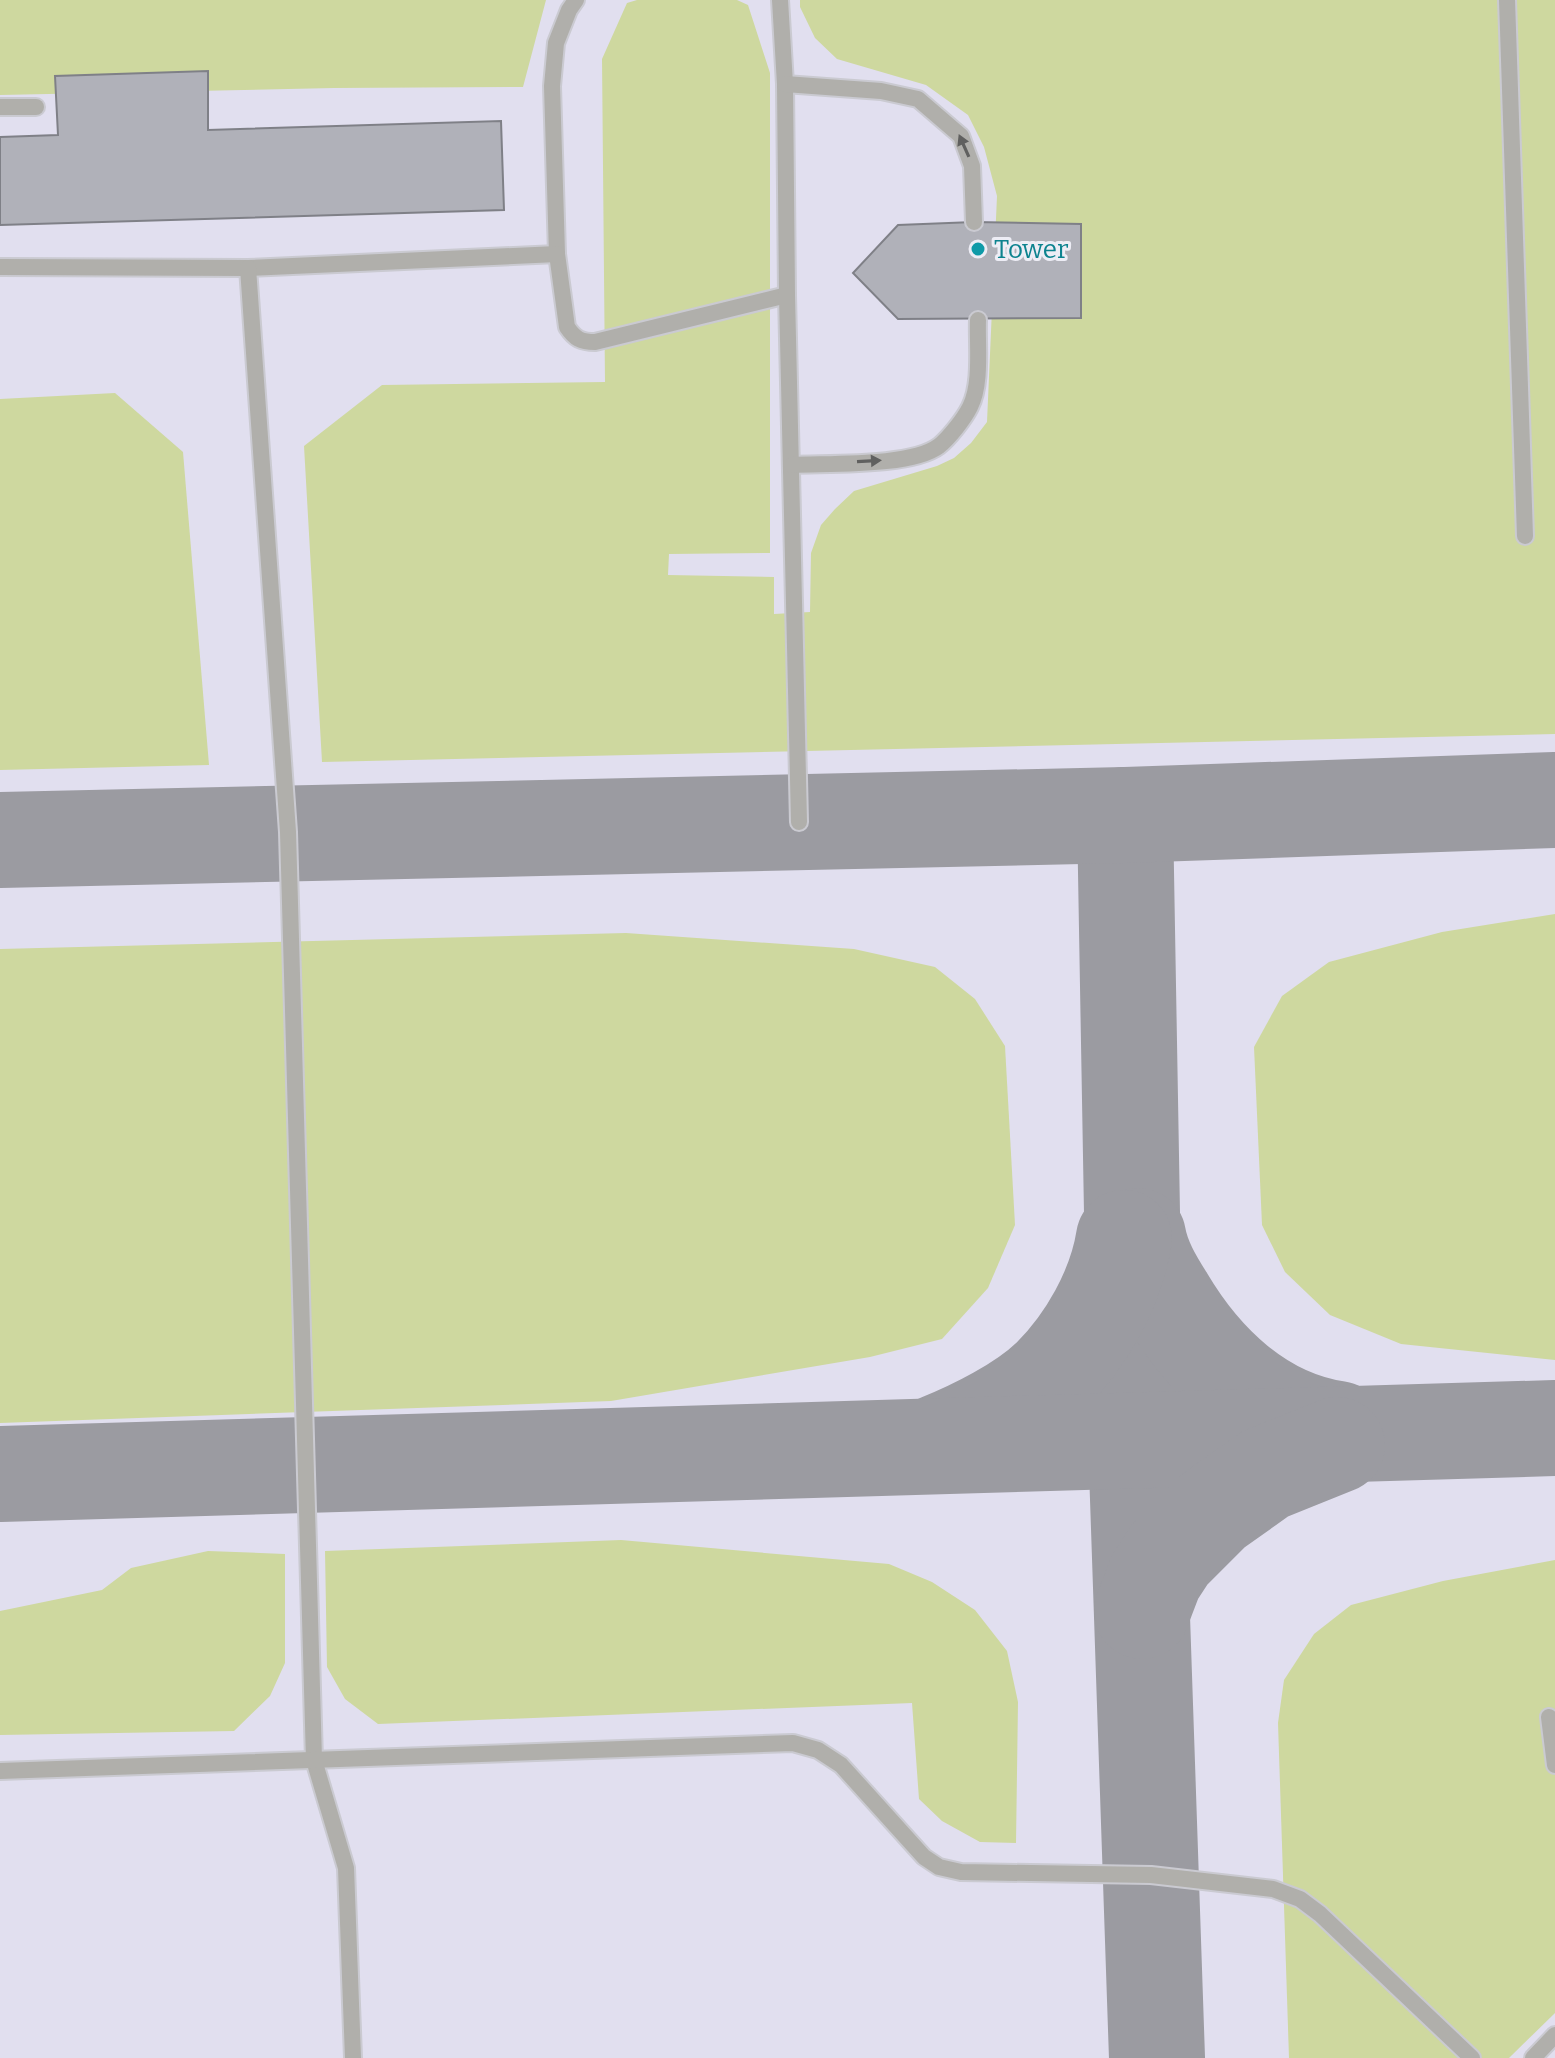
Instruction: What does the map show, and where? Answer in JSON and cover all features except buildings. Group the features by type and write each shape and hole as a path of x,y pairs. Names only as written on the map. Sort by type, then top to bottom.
{"lane":[{"path":"576,0 556,43 552,86 557,254 567,327 573,336 582,342 595,342 787,295"},
{"path":"780,0 785,84 799,822"},
{"path":"1507,0 1525,536"},
{"path":"785,84 881,91 918,99 961,136 972,166 974,222"},
{"path":"0,107 36,107"},
{"path":"0,267 248,268 557,254"},
{"path":"248,268 288,832 314,1760 346,1868 353,2058"},
{"path":"792,465 895,460 938,446 970,407 975,388 978,320"},
{"path":"1549,1717 1555,1765"},
{"path":"0,1771 793,1743 818,1750 841,1765 924,1857 939,1867 961,1872 1151,1875 1273,1889 1300,1899 1320,1914 1472,2058"},
{"path":"1533,2058 1555,2035"}],"shaded area":[{"path":"0,0 1555,0 1555,2058 0,2058"}],"green space":[{"path":"0,0 546,0 523,87 0,95"},
{"path":"637,0 737,0 748,5 770,73 770,553 669,554 668,575 774,577 774,614 810,612 811,553 821,525 854,491 954,458 987,422 997,196 984,147 968,115 926,85 837,59 815,38 800,7 800,0 1555,0 1555,734 322,762 304,446 382,385 605,382 602,59 627,3"},
{"path":"115,393 183,452 209,765 0,770 0,399"},
{"path":"1555,914 1555,1360 1401,1344 1330,1315 1285,1272 1262,1225 1254,1047 1282,996 1329,962 1442,932"},
{"path":"626,933 854,949 935,967 975,999 1005,1046 1015,1225 988,1288 942,1339 870,1357 611,1401 0,1423 0,949"},
{"path":"621,1540 889,1564 932,1582 975,1610 1007,1651 1018,1702 1016,1843 980,1842 942,1821 919,1799 912,1703 378,1724 345,1699 327,1667 325,1551"},
{"path":"208,1551 285,1554 285,1663 270,1696 234,1731 0,1735 0,1611 102,1590 131,1568"},
{"path":"1555,1560 1555,2013 1509,2058 1289,2058 1278,1723 1284,1680 1314,1634 1351,1605 1443,1581"}],"taxiway":[{"path":"0,840 1125,815 1555,800"},
{"path":"1125,815 1136,1440 1157,2058"},
{"path":"1138,1236 1145,1261 1162,1291 1181,1322 1217,1365 1260,1400 1284,1413 1338,1429"},
{"path":"939,1442 1012,1406 1039,1387 1063,1363 1087,1331 1107,1295 1124,1238"},
{"path":"0,1474 1555,1428"},
{"path":"1142,1611 1155,1577 1170,1554 1213,1511 1265,1474 1337,1445"}],"place":[{"name":"Tower","path":"978,249"}]}
